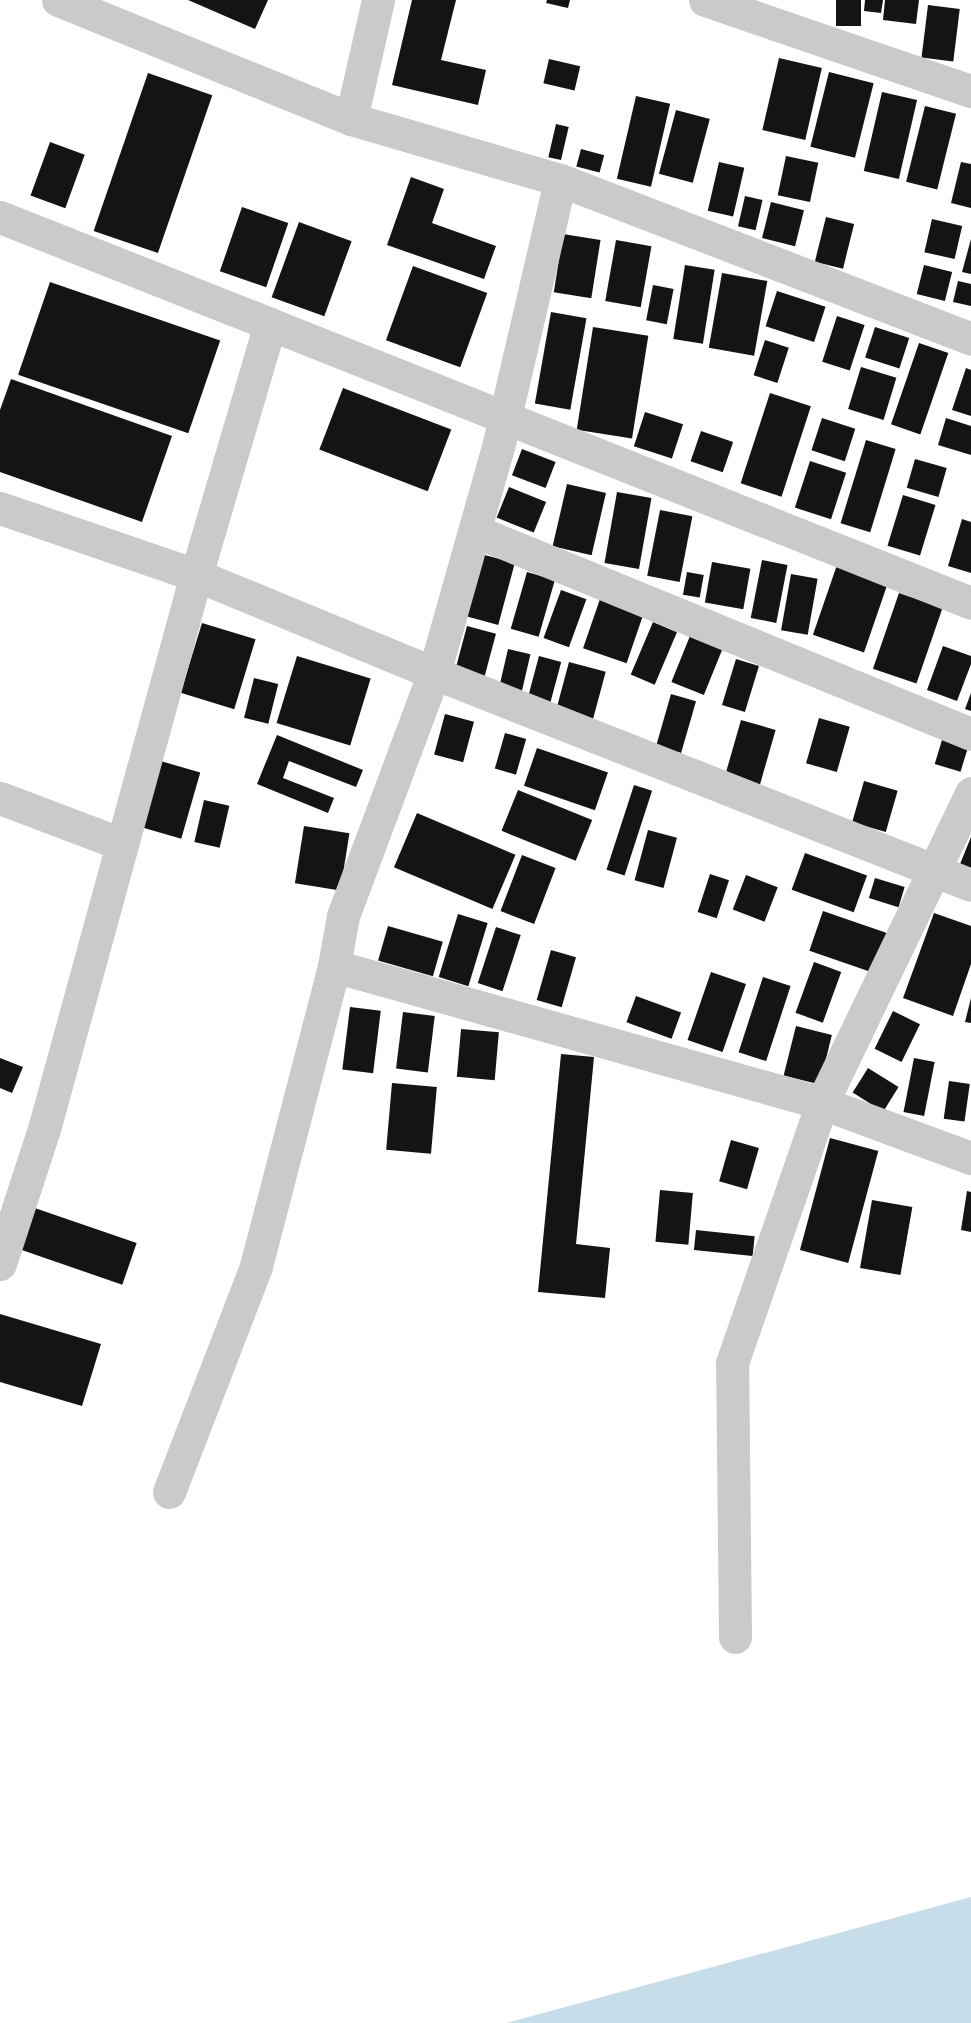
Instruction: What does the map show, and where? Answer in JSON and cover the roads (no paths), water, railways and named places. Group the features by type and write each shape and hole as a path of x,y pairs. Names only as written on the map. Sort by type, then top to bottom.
{"street":[{"path":"58,0 131,14 351,118 560,180 971,339"},
{"path":"351,118 378,0"},
{"path":"705,0 971,91"},
{"path":"169,1492 256,1266 334,966 344,916 434,673 505,417 560,180"},
{"path":"0,217 971,603"},
{"path":"0,1264 44,1129 196,575 270,324"},
{"path":"0,508 196,575 434,673 971,885"},
{"path":"475,531 971,734"},
{"path":"735,1637 732,1363 822,1103 971,793"},
{"path":"0,798 122,844"},
{"path":"334,966 822,1103 971,1158"}],"water":[{"path":"971,1897 971,2023 506,2023"}]}
